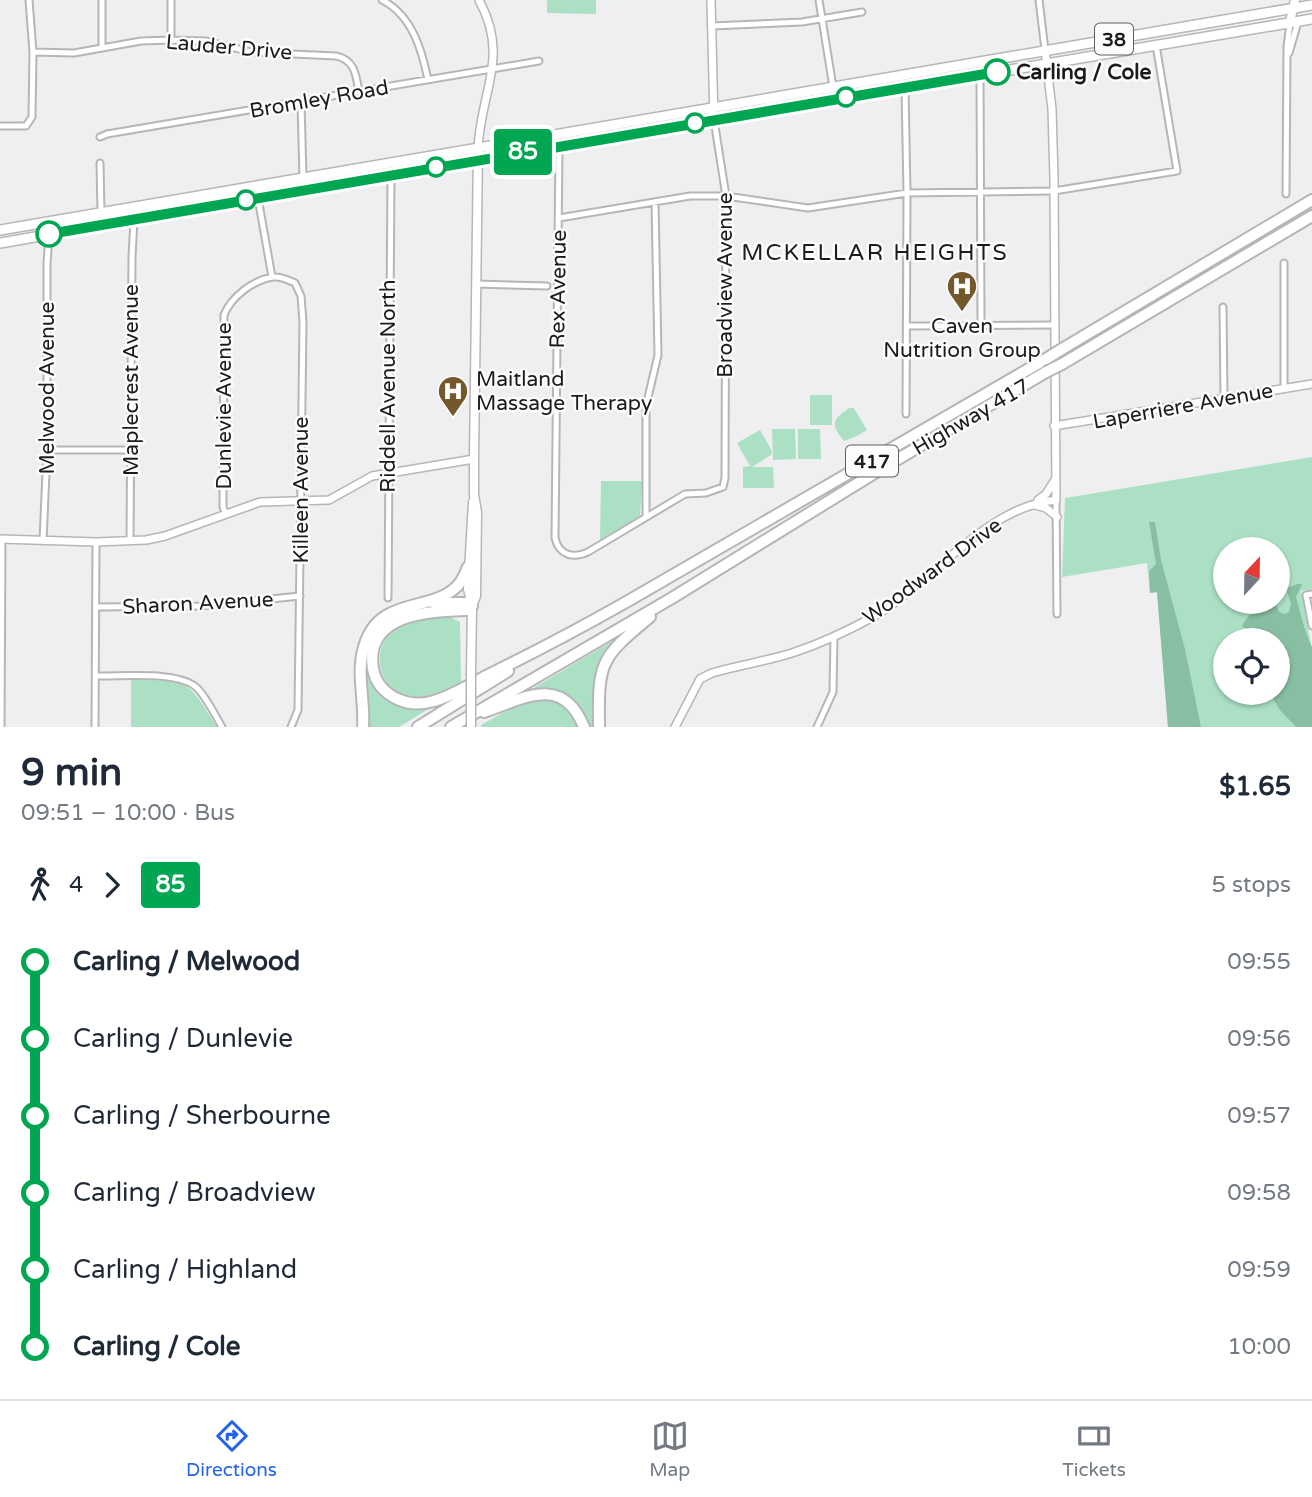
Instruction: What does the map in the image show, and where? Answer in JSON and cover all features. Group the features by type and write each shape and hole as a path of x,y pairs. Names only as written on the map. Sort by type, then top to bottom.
{"highway":[{"name":"417","path":"418,727 552,644 799,504 1312,200"},
{"name":"Highway 417","path":"451,727 466,723 881,469 1312,216"},
{"path":"363,727 360,673 367,638 383,618 409,605 453,591 468,566"},
{"path":"599,727 598,688 604,663 625,637 672,598"},
{"path":"409,605 439,602 466,603 472,606 466,610 416,613 384,630 375,648 373,666 383,689 401,701 431,702 552,644"},
{"path":"466,723 526,695 543,693 559,697 570,704 578,713 584,727"}],"main road":[{"name":"38","path":"0,230 1298,4 1312,5"},
{"path":"1294,22 1298,4"},
{"name":"38","path":"0,243 1312,19"},
{"path":"472,606 468,596 468,566 474,495 478,148"},
{"path":"466,723 471,673 472,606 476,596 477,512 474,495"}],"street":[{"path":"0,126 26,126 32,117 33,52 29,0"},
{"path":"102,0 102,47"},
{"path":"171,0 171,40"},
{"path":"382,0 399,12 414,34 428,80"},
{"path":"478,148 482,105 493,70 494,47 492,31 479,0"},
{"name":"Broadview Avenue","path":"646,516 685,494 706,493 723,487 725,478 726,196 712,107 711,0"},
{"path":"819,0 833,87"},
{"path":"1039,0 1052,109 1057,614"},
{"path":"711,26 802,22 862,12"},
{"path":"1286,194 1288,60 1294,22"},
{"name":"Lauder Drive","path":"33,52 74,52 141,41 171,40 206,41 251,52 345,58 354,68 359,92"},
{"path":"559,218 690,196 726,196 808,208 907,193 1054,191 1177,172 1156,45"},
{"name":"Bromley Road","path":"100,137 539,61"},
{"path":"980,75 981,325"},
{"path":"905,87 906,414"},
{"path":"301,102 303,178"},
{"name":"Rex Avenue","path":"559,146 557,547 565,554 576,556 588,552 646,516"},
{"path":"100,163 101,212"},
{"name":"Riddell Avenue North","path":"388,597 391,175"},
{"path":"258,198 272,277"},
{"path":"646,516 646,406 658,355 655,202"},
{"name":"Maplecrest Avenue","path":"131,541 134,220"},
{"name":"Melwood Avenue","path":"43,541 47,450 49,234"},
{"path":"1284,263 1284,389"},
{"name":"Killeen Avenue","path":"272,277 282,277 295,283 301,296 302,500 298,710 293,724"},
{"name":"Dunlevie Avenue","path":"226,514 223,507 224,315 229,303 237,295 272,277"},
{"path":"476,284 547,286"},
{"path":"1223,307 1224,399"},
{"path":"906,326 1054,325"},
{"name":"Laperriere Avenue","path":"1054,426 1312,384"},
{"path":"47,450 130,450"},
{"path":"1,727 1,539 96,542 165,536 260,502 330,499 372,476 474,459"},
{"path":"1031,504 1046,494 1056,478"},
{"name":"Woodward Drive","path":"675,727 700,679 730,667 796,652 877,615 994,523 1031,504 1056,500"},
{"path":"1031,504 1046,508 1057,517"},
{"path":"95,727 96,542"},
{"path":"1309,594 1312,626"},
{"name":"Sharon Avenue","path":"96,607 201,606 300,596"},
{"path":"817,727 832,697 835,683 834,635"},
{"path":"96,677 175,678 188,682 198,690 222,727"}],"green space":[{"path":"547,0 596,0 596,14 547,13"},
{"path":"810,395 832,395 832,425 810,425"},
{"path":"849,408 854,408 867,430 844,441 836,430 835,423"},
{"path":"772,429 795,429 796,459 773,460"},
{"path":"798,429 820,429 821,459 798,459"},
{"path":"760,430 772,451 771,455 752,467 773,467 774,488 743,488 743,467 750,466 737,443"},
{"path":"1312,457 1312,589 1301,591 1312,650 1312,727 1168,727 1157,592 1150,593 1147,563 1062,577 1065,498"},
{"path":"601,481 642,481 640,516 600,540"},
{"path":"1149,522 1155,522 1161,560 1185,649 1201,727 1168,727 1157,592 1150,593 1149,571 1156,564"},
{"path":"1302,584 1296,597 1312,647 1312,727 1296,727 1277,705 1290,705 1290,628 1242,626 1251,614 1290,614 1290,587"},
{"path":"418,605 453,607 419,610 376,635 378,689 430,708 399,727 366,727 363,665 380,624"},
{"path":"450,617 460,622 461,682 423,697 410,697 391,687 384,678 380,658 381,648 393,629 413,620"},
{"path":"616,639 602,658 599,667 596,727 587,727 584,718 541,689 530,690"},
{"path":"131,680 176,682 184,685 199,699 217,727 131,727"},
{"path":"537,700 562,706 577,727 481,727 504,712"}],"bus line":[{"name":"85","path":"49,234 997,72"}],"place":[{"name":"Carling / Cole","path":"997,72"},
{"name":"Caven Nutrition Group","path":"962,313"},
{"name":"Maitland Massage Therapy","path":"453,418"}],"district":[{"name":"MCKELLAR HEIGHTS","path":"875,252"}]}
